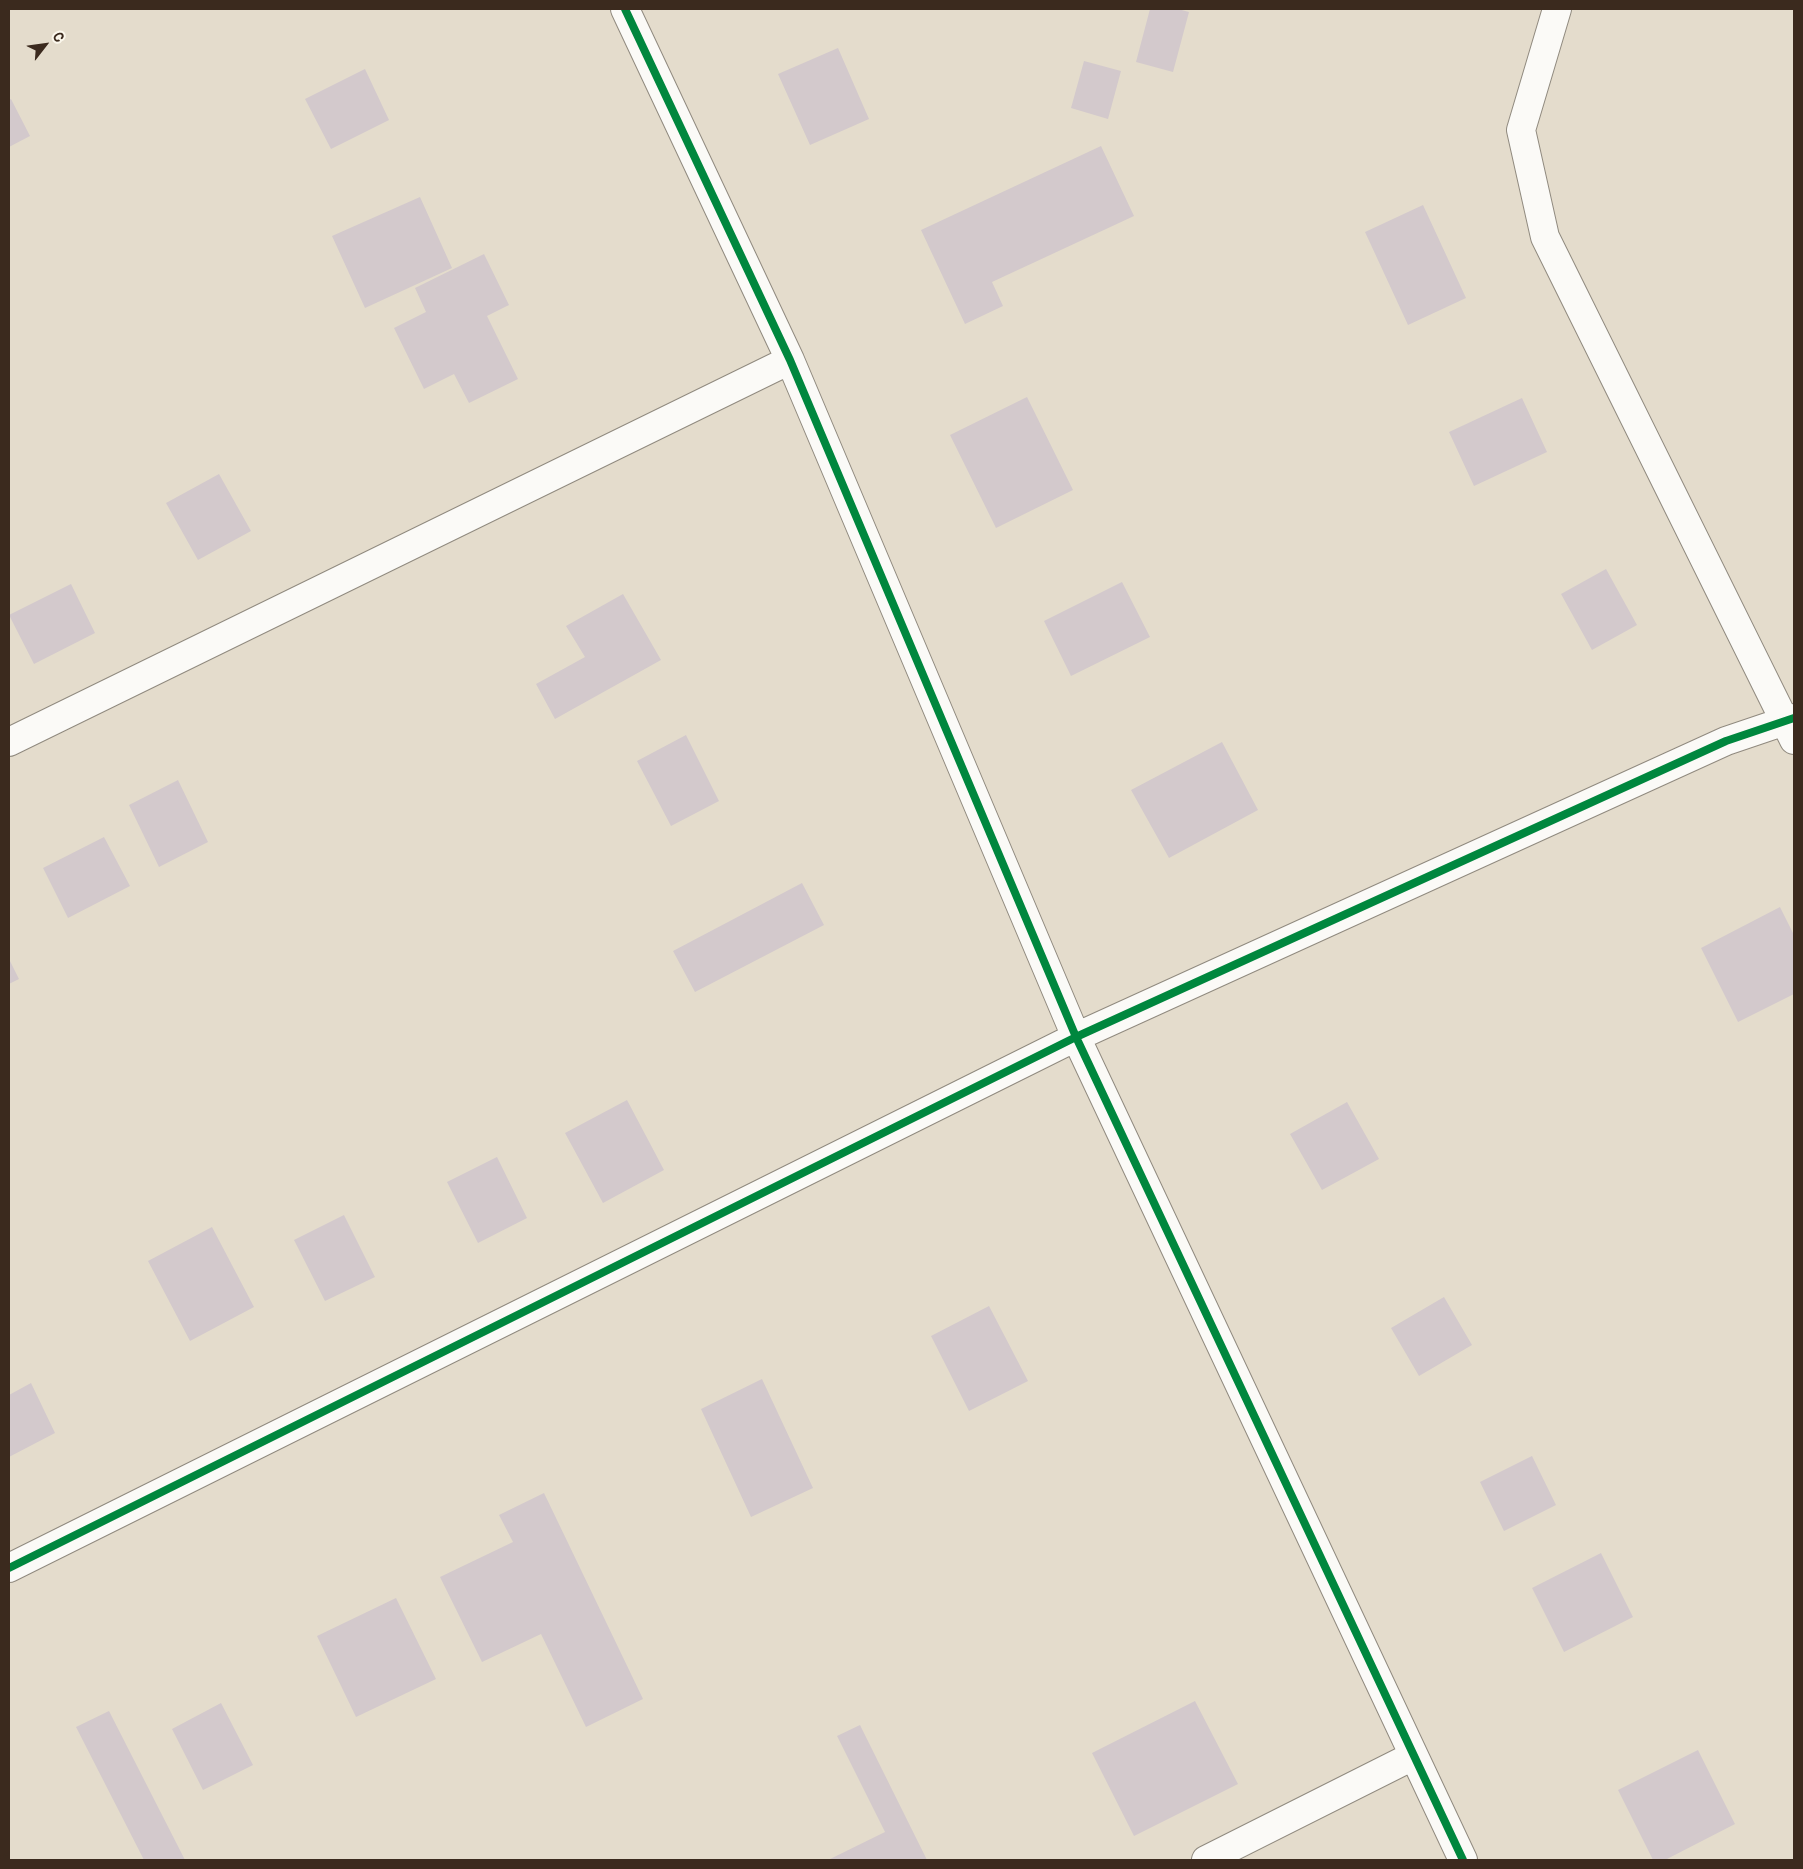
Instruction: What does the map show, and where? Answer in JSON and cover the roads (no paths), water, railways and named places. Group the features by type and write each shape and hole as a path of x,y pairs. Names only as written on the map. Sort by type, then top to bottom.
{"street":[{"path":"625,9 790,360 1076,1037 1463,1860"},
{"path":"9,1568 1076,1037 1726,741 1791,727 1545,237 1521,130 1557,9"},
{"path":"9,742 790,360"},
{"path":"1206,1860 1413,1756"}]}
